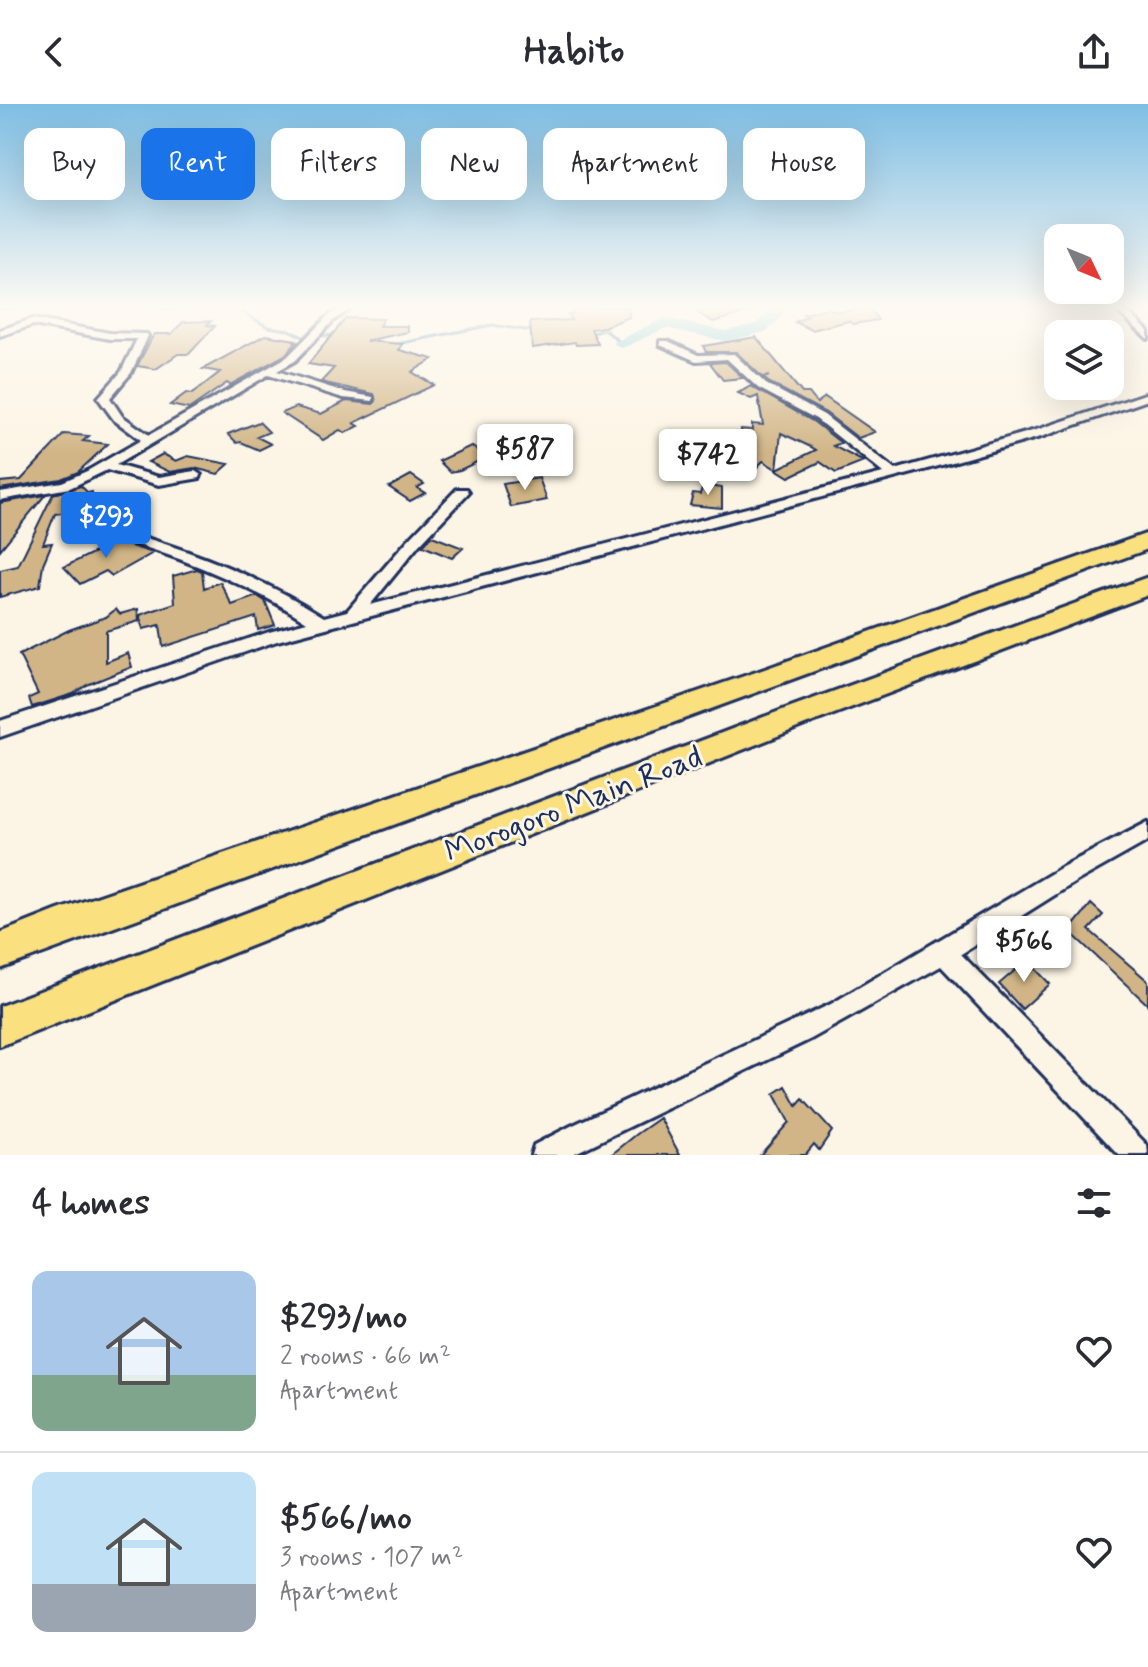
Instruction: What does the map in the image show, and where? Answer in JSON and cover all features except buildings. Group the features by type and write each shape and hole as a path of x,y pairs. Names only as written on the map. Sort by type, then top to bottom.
{"highway":[{"name":"Morogoro Main Road","path":"0,951 73,922 766,680 1148,541"},
{"name":"Morogoro Main Road","path":"0,1026 783,722 1148,586"}],"street":[{"path":"134,356 126,373 104,398 118,418 149,440"},
{"path":"0,496 65,485 106,466 294,356"},
{"path":"692,356 729,356"},
{"path":"730,356 762,386 820,417 893,474"},
{"path":"265,372 313,382 348,398 369,399"},
{"path":"0,729 321,623 509,577 660,534 893,474 1040,433 1148,396"},
{"path":"106,466 159,481 195,475"},
{"path":"353,615 413,543 462,492"},
{"path":"100,529 141,540 278,595 321,623"},
{"path":"544,1155 614,1116 732,1066 827,1018 943,952 1079,865 1148,831"},
{"path":"943,952 1137,1155"}]}
